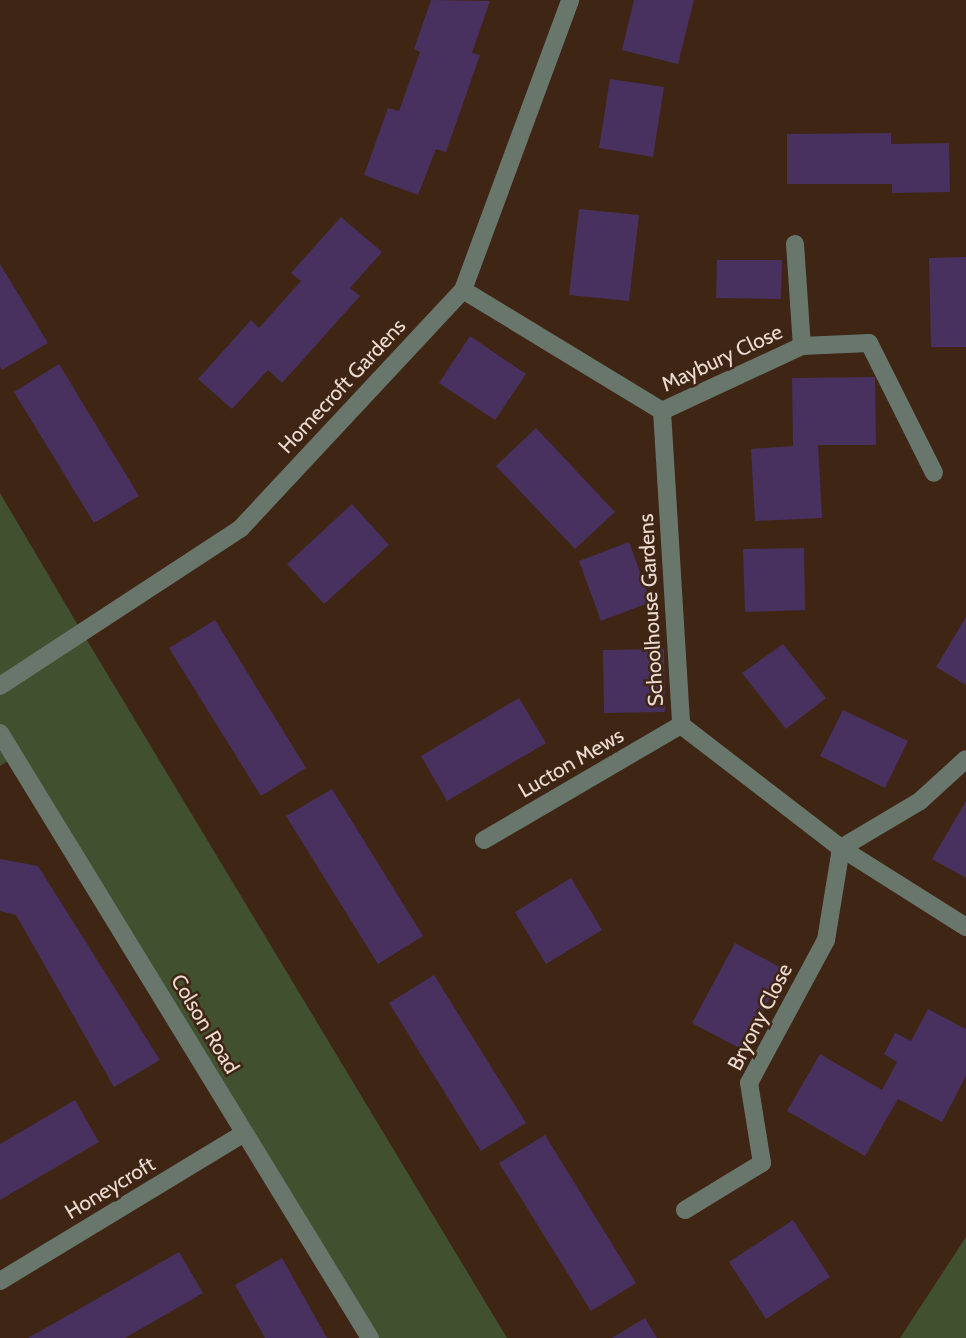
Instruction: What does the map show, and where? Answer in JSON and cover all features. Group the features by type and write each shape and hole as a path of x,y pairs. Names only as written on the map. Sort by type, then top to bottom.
{"street":[{"name":"Homecroft Gardens","path":"0,686 241,528 463,290 570,0"},
{"name":"Maybury Close","path":"795,244 802,346"},
{"path":"463,290 662,411"},
{"name":"Maybury Close","path":"662,411 802,346 869,343 934,473"},
{"name":"Schoolhouse Gardens","path":"662,411 681,725 841,848 966,928"},
{"name":"Lucton Mews","path":"484,840 681,725"},
{"name":"Colson Road","path":"0,733 8,762 244,1133 370,1338"},
{"path":"841,848 920,801 966,759"},
{"name":"Bryony Close","path":"685,1210 762,1163 749,1083 826,940 841,848"},
{"name":"Honeycroft","path":"0,1281 244,1133"}],"green space":[{"path":"0,493 507,1338 370,1338 15,757 0,766"},
{"path":"966,1237 966,1338 900,1338"}],"building":[{"path":"431,0 490,1 472,53 480,55 446,152 436,149 418,195 364,175 388,108 399,111 420,52 414,49"},
{"path":"634,0 694,0 678,64 622,50"},
{"path":"610,79 664,87 653,157 599,148"},
{"path":"891,133 891,144 949,143 950,192 892,193 892,184 787,184 787,134"},
{"path":"579,209 639,215 629,301 569,295"},
{"path":"341,217 382,252 350,288 360,296 282,383 268,370 232,409 198,379 251,320 259,328 301,281 291,273"},
{"path":"966,257 966,347 931,347 929,258"},
{"path":"717,260 782,260 781,299 716,298"},
{"path":"0,264 48,343 2,370 0,366"},
{"path":"470,336 526,374 495,420 439,383"},
{"path":"59,364 139,496 94,523 14,392"},
{"path":"875,377 876,445 818,445 822,518 755,521 751,449 793,446 792,378"},
{"path":"536,428 615,512 575,549 496,466"},
{"path":"352,504 389,545 324,604 287,564"},
{"path":"629,542 651,602 601,621 579,561"},
{"path":"804,548 805,610 745,612 743,549"},
{"path":"966,617 966,685 936,667"},
{"path":"215,620 306,768 261,796 169,648"},
{"path":"783,644 826,698 786,729 742,673"},
{"path":"664,649 665,712 604,713 603,650"},
{"path":"519,698 546,743 447,801 421,756"},
{"path":"843,710 908,741 885,788 820,756"},
{"path":"332,789 423,936 378,964 286,816"},
{"path":"966,801 966,878 932,859"},
{"path":"0,859 38,866 160,1060 114,1087 16,915 0,911"},
{"path":"571,878 602,930 546,964 515,912"},
{"path":"735,943 785,970 743,1050 692,1023"},
{"path":"434,975 526,1123 481,1151 389,1003"},
{"path":"928,1009 966,1029 966,1076 942,1122 898,1099 865,1156 787,1111 820,1054 882,1090 897,1062 884,1054 895,1033 911,1041"},
{"path":"75,1100 99,1142 0,1200 0,1144"},
{"path":"545,1135 636,1283 591,1311 499,1163"},
{"path":"793,1220 830,1277 766,1319 729,1262"},
{"path":"179,1252 203,1293 125,1338 28,1338"},
{"path":"282,1258 327,1338 265,1338 235,1285"},
{"path":"645,1318 657,1338 612,1338"}]}
